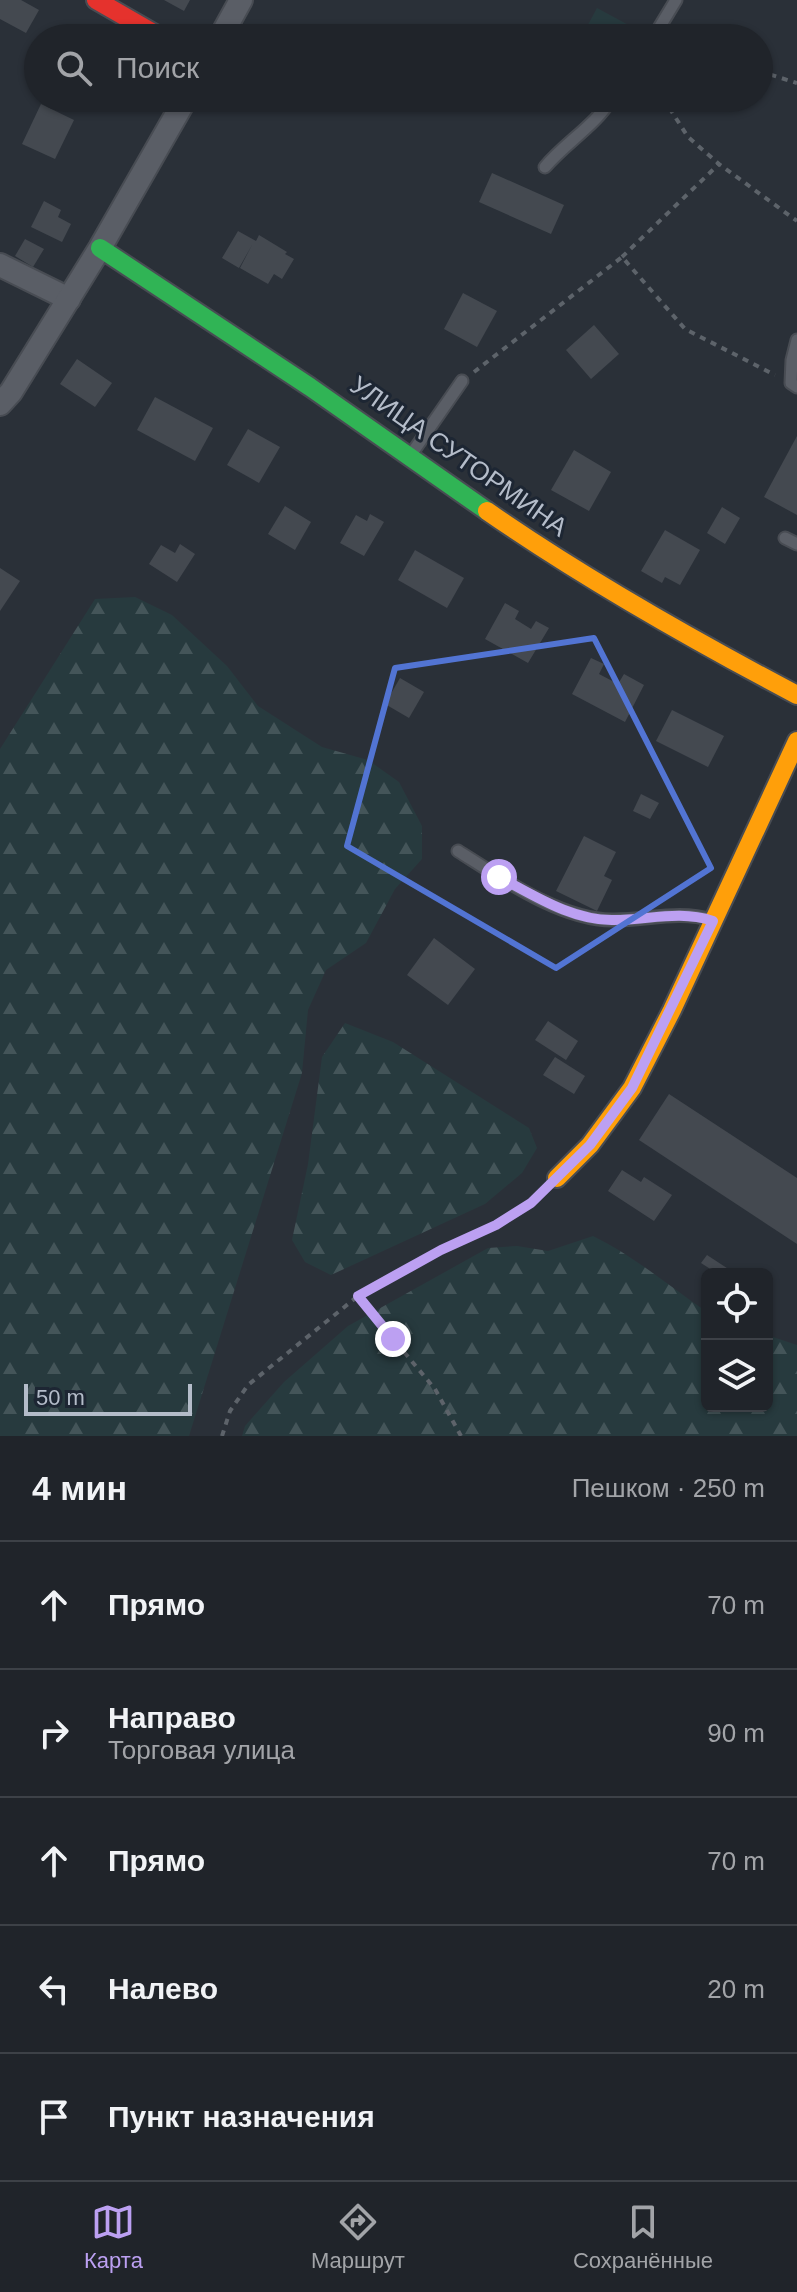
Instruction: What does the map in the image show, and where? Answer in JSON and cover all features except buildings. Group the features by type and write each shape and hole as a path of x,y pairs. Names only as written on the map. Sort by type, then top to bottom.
{"street":[{"path":"96,0 138,24"},
{"path":"228,24 241,0"},
{"path":"0,404 11,392 69,299 178,112"},
{"name":"УЛИЦА СУТОРМИНА","path":"100,248 539,547 729,659 797,695"},
{"path":"0,265 69,299"},
{"path":"557,1178 590,1145 632,1088 797,741"}],"lane":[{"path":"661,24 676,0"},
{"path":"545,167 560,149 604,112"},
{"path":"794,385 792,360 797,340"},
{"path":"409,456 462,381"},
{"path":"785,538 797,544"},
{"path":"458,851 558,908 594,919 682,914 713,921"}],"path":[{"path":"773,75 797,83"},
{"path":"672,112 688,137 719,164 797,221"},
{"path":"462,381 622,257 719,164"},
{"path":"622,257 685,329 794,385"},
{"path":"222,1436 230,1411 248,1385 358,1296 441,1250 496,1225 531,1203 557,1178"},
{"path":"358,1296 435,1389 461,1436"}],"highlighted area":[{"path":"594,638 711,868 556,968 347,846 395,668"}],"green space":[{"path":"597,8 627,24 588,24"},
{"path":"135,597 172,615 227,666 258,706 322,747 368,760 399,782 422,826 422,859 395,889 366,943 326,970 308,1010 302,1073 189,1436 0,1436 0,749 95,599"},
{"path":"345,1023 393,1042 529,1128 537,1148 522,1173 485,1204 331,1275 305,1262 292,1240 308,1164 322,1057"},
{"path":"593,1236 637,1262 701,1308 701,1412 773,1412 773,1337 797,1345 797,1436 242,1436 245,1426 284,1382 348,1326 488,1248 517,1246 548,1251"}],"traffic: fast":[{"path":"100,248 310,387 487,511"}],"traffic: slow":[{"path":"487,511 639,608 797,695"},
{"path":"557,1178 590,1145 632,1088 672,1010 797,741"}],"traffic: jam":[{"path":"96,0 138,24"}],"route":[{"path":"393,1339 358,1296 441,1250 496,1225 531,1203 590,1145 632,1088 713,921 682,914 594,919 558,908 499,877"}]}
